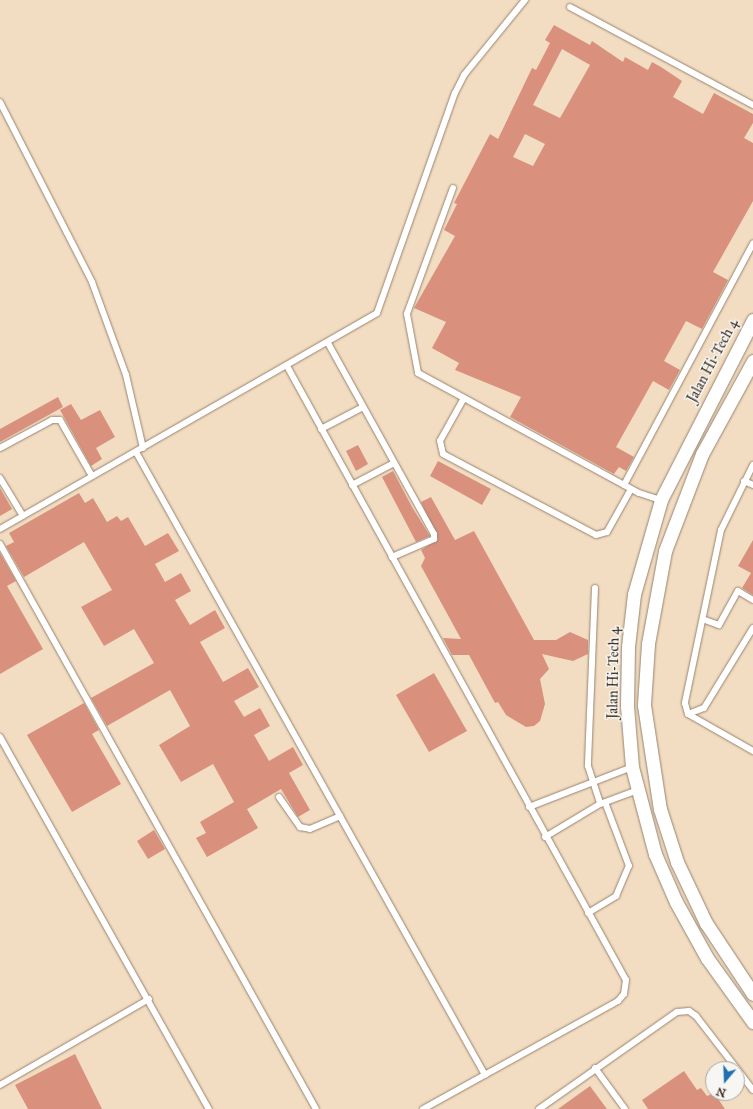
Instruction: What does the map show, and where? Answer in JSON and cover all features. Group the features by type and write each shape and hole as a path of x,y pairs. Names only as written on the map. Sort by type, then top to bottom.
{"street":[{"name":"Jalan Hi-Tech 4","path":"753,320 661,500 634,594 628,647 632,767 655,854 676,902 707,958 753,1022"},
{"path":"753,362 702,454 665,551 648,644 644,706 660,809 677,862 706,923 753,994"}],"lane":[{"path":"0,529 328,343 377,313 455,93 464,75 525,0"},
{"path":"570,7 753,105"},
{"path":"0,102 92,282 126,375 143,448"},
{"path":"453,188 407,314 418,373 631,489 661,500"},
{"path":"624,485 753,243"},
{"path":"328,343 434,537 392,557"},
{"path":"287,366 545,837 626,980 624,994 485,1075 423,1109"},
{"path":"464,398 440,441 443,454 596,535 607,532 631,489"},
{"path":"322,429 363,407"},
{"path":"0,448 52,420 60,420 92,476"},
{"path":"136,452 485,1075"},
{"path":"352,485 394,463"},
{"path":"688,714 687,690 705,620 721,530 753,465"},
{"path":"0,478 23,516"},
{"path":"744,481 753,485"},
{"path":"0,544 316,1109"},
{"path":"588,913 616,896 629,866 591,781 588,766 595,588"},
{"path":"705,620 719,625 738,591 753,600"},
{"path":"688,714 704,708 753,628"},
{"path":"688,714 753,751"},
{"path":"0,737 209,1109"},
{"path":"529,807 591,781 632,767"},
{"path":"545,837 602,803 638,790"},
{"path":"279,797 300,827 310,828 340,816"},
{"path":"0,1085 149,1000"},
{"path":"540,1109 668,1015 689,1011 730,1061"},
{"path":"595,1068 625,1109"},
{"path":"745,1080 753,1090"}],"building":[{"path":"554,25 590,45 592,41 623,62 625,57 648,70 652,62 661,67 682,81 673,97 703,114 714,93 753,114 753,123 744,138 753,143 753,201 713,272 728,280 702,329 686,321 664,361 680,370 669,390 653,381 616,447 634,457 626,471 619,467 614,474 510,417 521,397 455,370 459,363 432,348 446,322 414,308 455,236 444,230 457,204 454,203 490,134 498,139 532,68 536,70 550,43 545,40","holes":["562,49 590,65 560,118 533,105","525,134 545,144 533,166 513,157"]},
{"path":"58,397 63,407 0,442 0,429"},
{"path":"71,404 81,420 100,410 115,437 96,448 102,459 91,466 60,410"},
{"path":"358,445 368,464 356,471 346,451"},
{"path":"438,461 491,489 482,505 430,476"},
{"path":"393,471 412,507 430,536 416,542 382,477"},
{"path":"0,488 12,509 0,516"},
{"path":"79,493 85,503 93,498 107,522 117,516 121,521 128,517 145,546 168,533 179,551 155,564 165,582 181,573 191,591 175,600 190,625 215,610 225,628 200,642 223,682 248,668 259,687 234,701 244,717 260,708 270,726 254,735 269,761 293,747 303,765 289,773 310,810 298,817 281,789 247,809 258,828 207,857 196,838 206,833 200,822 234,802 213,764 181,782 159,745 190,726 170,690 107,726 91,698 154,663 134,629 104,646 81,607 112,590 84,542 24,577 6,546 14,542 9,533"},
{"path":"431,497 455,540 474,531 534,640 556,640 570,632 588,640 588,654 573,661 542,654 549,669 540,679 545,704 540,721 534,726 526,727 506,715 498,702 495,703 469,655 452,655 443,638 461,639 421,566 425,558 421,550 438,539 421,502"},
{"path":"753,540 753,595 742,588 751,573 738,566"},
{"path":"0,553 16,581 7,586 43,649 0,674"},
{"path":"434,673 467,731 429,752 396,695"},
{"path":"84,703 99,730 92,734 121,784 72,812 27,735"},
{"path":"154,830 165,849 148,859 137,841"},
{"path":"75,1054 102,1109 28,1109 15,1085"},
{"path":"684,1071 697,1090 701,1088 705,1093 705,1101 720,1101 725,1109 648,1109 642,1100"},
{"path":"590,1086 607,1109 558,1109"}]}
